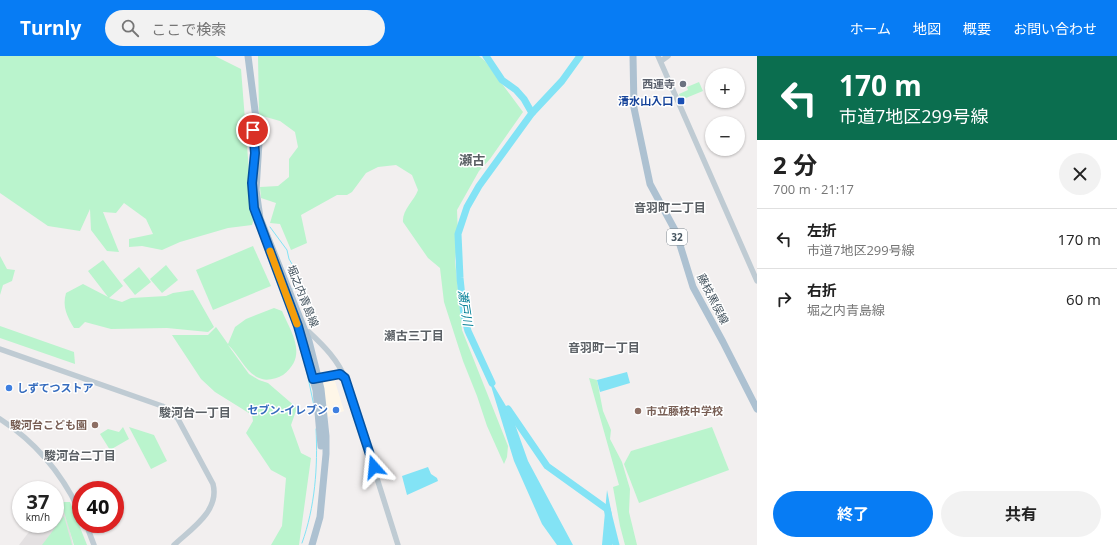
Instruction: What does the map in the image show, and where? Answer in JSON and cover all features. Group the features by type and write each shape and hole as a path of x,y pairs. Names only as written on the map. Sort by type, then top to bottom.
{"main road":[{"name":"堀之内青島線","path":"243,56 255,143 252,183 254,208 316,379 322,455 316,518 307,545"},
{"name":"堀之内青島線","path":"248,56 259,142 259,162 256,182 257,204 260,218 309,341 324,416 326,454 320,517 312,545"},
{"name":"藤枝黒俣線","path":"633,56 634,108 650,184 674,227 693,287 724,342 757,409"}],"street":[{"path":"668,56 660,59 757,281"},
{"path":"309,332 330,353 338,364 345,378 398,545"},
{"path":"0,349 162,406 174,415 213,484 214,499 209,510 174,545"},
{"path":"316,379 340,374 345,378"},
{"path":"0,419 21,434 45,457 72,497"},
{"path":"89,533 94,545"}],"shaded area":[{"path":"334,378 344,411 328,417 323,383 325,380"},
{"path":"64,507 65,508 73,545 19,545 28,533 64,533"}],"green space":[{"path":"0,56 215,56 241,69 253,222 252,225 228,228 180,242 162,250 142,246 129,247 129,239 153,234 146,219 124,203 116,213 103,212 119,252 107,251 91,230 90,209 80,231 48,226 0,193"},
{"path":"258,56 479,56 485,61 523,112 490,159 479,171 457,210 458,234 455,261 462,330 508,446 507,457 504,464 487,426 463,361 444,302 440,268 428,258 403,222 404,213 418,190 412,175 396,165 378,167 366,173 352,192 347,195 337,195 301,215 307,243 291,250 280,224 270,223 276,203 261,198 260,187 278,186 289,177 289,159 298,147 295,132 280,121 259,115"},
{"path":"699,82 703,91 681,100 679,94 688,90 687,87"},
{"path":"253,246 271,286 213,310 196,270"},
{"path":"0,256 7,269 15,270 12,281 3,285 0,295"},
{"path":"103,260 123,286 109,298 122,302 131,298 166,296 173,293 193,290 214,327 208,332 167,328 111,329 85,322 79,328 74,328 65,307 66,293 83,284 108,297 88,271"},
{"path":"166,265 178,280 162,293 150,279"},
{"path":"139,267 151,282 135,295 123,280"},
{"path":"274,308 282,311 296,344 295,360 291,368 283,375 267,380 256,377 247,369 228,345 249,374 268,383 297,408 291,425 301,453 311,458 299,545 271,545 282,526 286,478 271,470 246,433 253,421 252,415 215,392 201,379 172,335 208,335 216,327 228,344 235,327 246,319"},
{"path":"0,326 74,352 75,364 0,338"},
{"path":"589,378 597,380 603,411 611,430 610,439 622,462 630,489 629,512 637,545 625,545 613,487 619,485"},
{"path":"123,427 129,439 110,450 100,434 108,429 119,432"},
{"path":"129,427 154,435 167,461 151,469"},
{"path":"712,427 729,470 639,503 624,464 631,451"},
{"path":"64,502 70,502 72,507 72,533 82,533 87,545 74,545 64,512"},
{"path":"64,516 72,545 42,545 51,533 64,533"}],"water":[{"path":"627,372 630,383 600,392 597,380"},
{"path":"488,376 512,416 528,461 573,545 557,545 542,524 514,461"},
{"path":"428,467 431,474 437,478 438,481 407,495 402,476"},
{"path":"607,490 612,515 612,545 602,545"}],"waterway":[{"path":"486,56 502,80 516,90 524,99 532,113"},
{"name":"瀬戸川","path":"492,383 468,331 464,316 460,278 458,234 467,207 479,186 532,113 562,81 580,56"},
{"path":"270,227 287,250 289,259 298,274 298,281 293,289"},
{"path":"299,344 304,361"},
{"path":"306,368 314,406"},
{"name":"瀬戸川","path":"508,409 547,466 607,509 616,545"},
{"path":"302,543 310,515 315,487 316,429"}],"slow traffic":[{"path":"270,251 297,324"}],"place":[{"name":"西運寺","path":"683,84"},
{"name":"清水山入口","path":"681,101"},
{"name":"しずてつストア","path":"9,388"},
{"name":"セブン-イレブン","path":"336,410"},
{"name":"市立藤枝中学校","path":"638,411"},
{"name":"駿河台こども園","path":"95,425"}],"district":[{"name":"瀬古","path":"472,160"},
{"name":"音羽町二丁目","path":"670,208"},
{"name":"瀬古三丁目","path":"414,336"},
{"name":"音羽町一丁目","path":"604,348"},
{"name":"駿河台一丁目","path":"195,413"},
{"name":"駿河台二丁目","path":"80,456"}],"route":[{"path":"253,130 255,162 252,183 252,198 254,208 298,326 313,379 340,374 345,378 374,467"}]}
